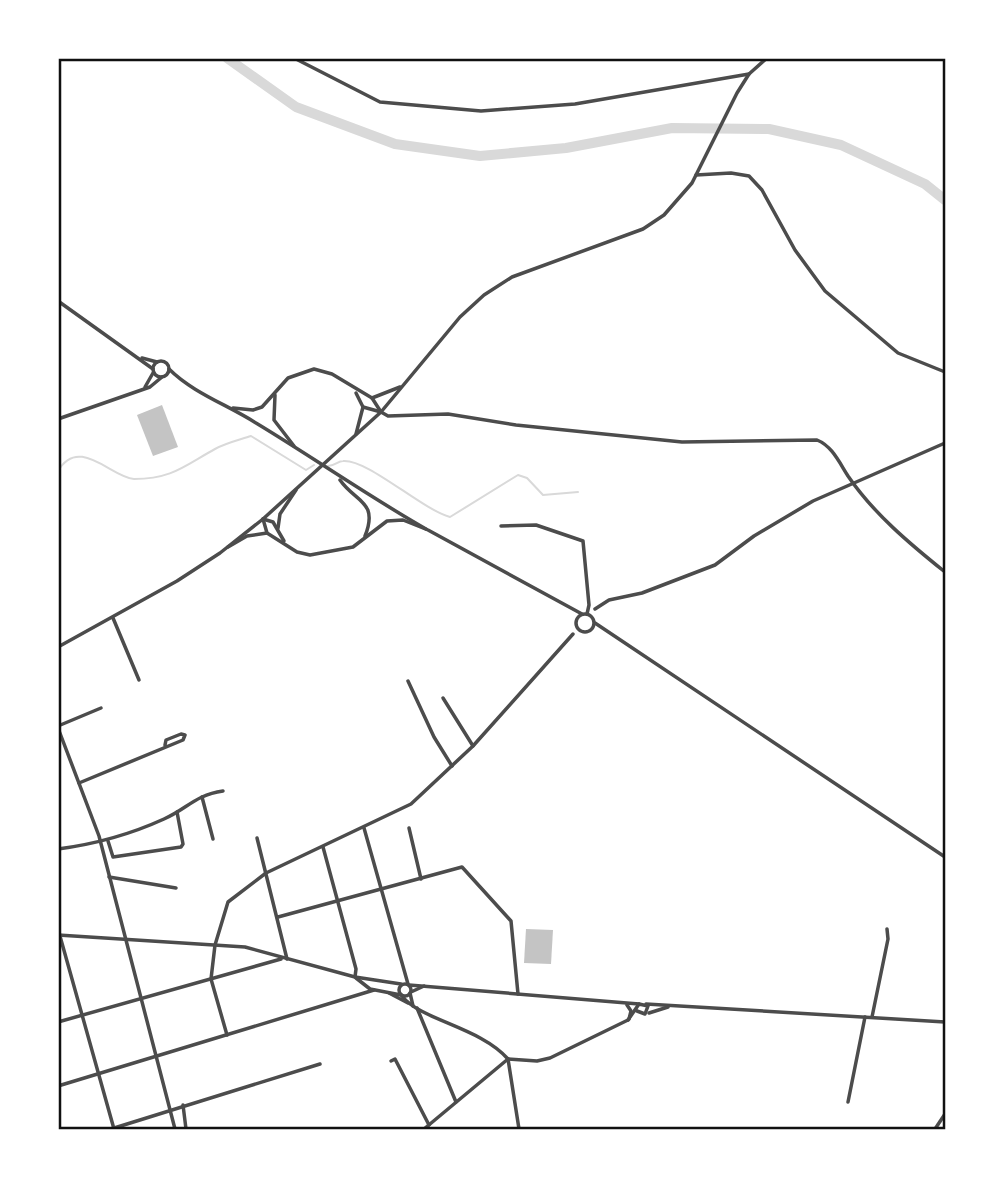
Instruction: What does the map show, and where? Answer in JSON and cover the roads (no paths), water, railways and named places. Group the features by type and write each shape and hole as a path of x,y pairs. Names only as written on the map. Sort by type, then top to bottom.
{"street":[{"path":"294,58 380,102 481,111 575,104 749,74"},
{"path":"228,547 381,412 460,317 484,295 512,276 643,229 674,206 696,175 737,93 749,74 767,58"},
{"path":"696,175 731,173 749,176 762,190 795,250 825,291 898,353 945,372"},
{"path":"58,302 140,357 164,377 183,382 231,408 339,478 433,533 568,609 586,614 603,630 945,857"},
{"path":"140,357 157,362 164,361 183,382"},
{"path":"139,390 148,384 157,362"},
{"path":"58,419 151,387 164,377 169,369"},
{"path":"231,408 253,410 262,407 288,378 314,369 332,374 355,391 372,398 381,412"},
{"path":"372,398 388,394 405,384"},
{"path":"355,391 363,407 355,436"},
{"path":"275,393 274,420 294,448"},
{"path":"363,407 388,416 448,414 516,425 682,442 817,440 827,443 854,485 904,539 945,572"},
{"path":"227,1035 211,979 215,945 228,902 266,873 411,804 473,746 573,634 576,623 586,614 609,600 642,593 715,565 754,536 813,501 854,485 914,454 945,443"},
{"path":"339,478 366,505 370,520 365,537"},
{"path":"284,542 278,528 280,514 298,486"},
{"path":"262,519 278,528"},
{"path":"262,519 267,533"},
{"path":"58,647 113,618 247,536 267,533 297,552 310,555 345,551 380,524 396,520 428,530"},
{"path":"501,526 536,525 583,541 586,614"},
{"path":"568,609 581,632"},
{"path":"591,631 595,609"},
{"path":"113,618 139,680"},
{"path":"573,634 603,630"},
{"path":"408,681 434,737 452,766"},
{"path":"443,698 473,746"},
{"path":"100,708 58,727 101,844 175,1129"},
{"path":"79,783 165,745 183,740 185,735 180,734 166,740 165,745"},
{"path":"58,849 101,844 177,812 202,796 223,791"},
{"path":"202,796 213,839"},
{"path":"108,841 113,857 181,847 183,844 177,812"},
{"path":"364,828 405,974 405,984 456,1103"},
{"path":"409,828 421,878"},
{"path":"257,838 278,917 285,959"},
{"path":"323,847 356,969 355,977"},
{"path":"278,917 464,868 510,918 518,995"},
{"path":"109,877 176,888"},
{"path":"58,929 113,1129 320,1064"},
{"path":"872,1017 888,939 887,929"},
{"path":"59,935 245,947 355,977 625,1004 638,1008 645,1014"},
{"path":"58,1022 285,959"},
{"path":"355,977 375,989 402,995 424,986"},
{"path":"366,985 369,979"},
{"path":"405,984 398,989 408,1003"},
{"path":"58,1086 375,989"},
{"path":"387,992 484,1038 508,1059 550,1058 628,1020 672,1007"},
{"path":"625,1004 631,1011 628,1020"},
{"path":"628,1020 638,1008 646,1004 945,1022"},
{"path":"645,1014 646,1004"},
{"path":"848,1102 865,1017"},
{"path":"391,1061 396,1059 429,1125"},
{"path":"424,1129 508,1059"},
{"path":"508,1059 519,1129"},
{"path":"183,1105 186,1129"},
{"path":"935,1129 945,1114"}],"waterway":[{"path":"227,58 296,107 395,144 480,156 566,148 672,128 769,129 841,145 925,184 945,200"},
{"path":"58,471 66,461 85,457 125,477 158,477 177,470 219,447 251,436 306,470 314,465"},
{"path":"328,466 341,461 366,468 425,505 450,517 518,475 527,478 543,495 578,492"}]}
